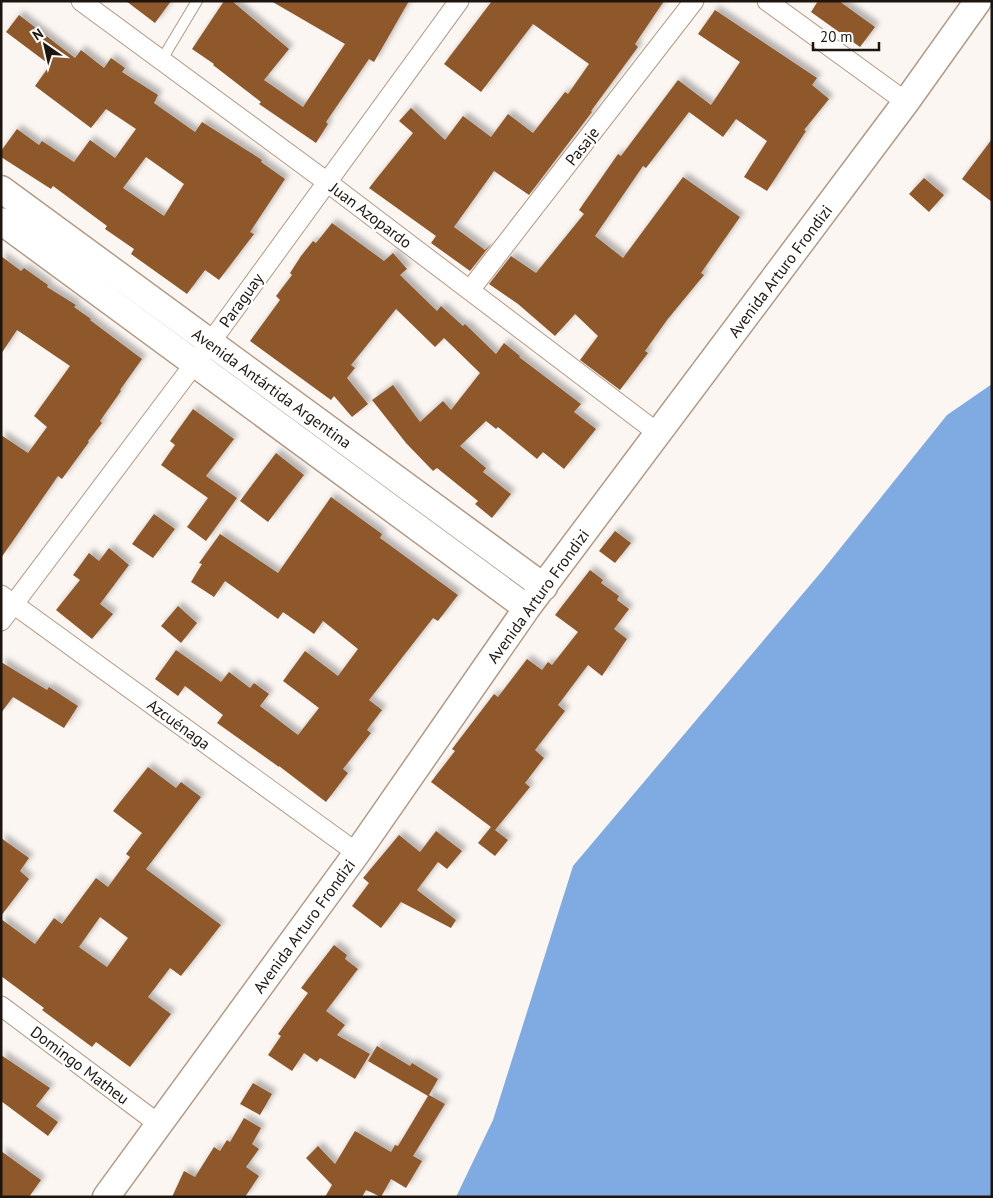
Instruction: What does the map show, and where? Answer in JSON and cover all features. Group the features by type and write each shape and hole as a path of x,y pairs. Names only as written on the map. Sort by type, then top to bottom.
{"main road":[{"name":"Avenida Arturo Frondizi","path":"106,1197 357,853 528,608 906,102 978,1"},
{"name":"Avenida Antártida Argentina","path":"1,189 203,353 528,608"},
{"name":"Avenida Antártida Argentina","path":"1,221 203,353 544,587"}],"street":[{"name":"Juan Azopardo","path":"80,1 327,182 659,434"},
{"name":"Paraguay","path":"1,621 7,600 203,353 459,1"},
{"name":"Pasaje","path":"470,290 694,1"},
{"path":"766,1 906,102"},
{"name":"Azcuénaga","path":"7,600 357,853"},
{"name":"Domingo Matheu","path":"1,1006 160,1125"}],"lane":[{"path":"161,61 197,1"}],"water":[{"path":"992,384 992,1197 456,1197 493,1120 573,866 822,571 947,415"}],"building":[{"path":"126,1 171,1 155,23"},
{"path":"224,1 232,1 289,49 264,80 303,107 345,44 271,1 409,1 374,62 369,59 326,122 328,124 316,143 259,104 261,102 214,64 192,49"},
{"path":"492,1 664,1 635,44 638,47 592,112 529,195 494,171 454,227 485,250 492,243 470,271 431,243 436,236 369,188 413,133 399,121 411,108 445,140 463,116 491,137 508,114 533,133 565,92 568,94 589,64 533,24 481,92 444,64"},
{"path":"818,1 839,1 875,27 860,47 811,12"},
{"path":"715,10 817,78 812,85 829,99 804,130 806,131 767,191 744,177 767,141 736,119 723,137 689,112 646,168 643,166 595,236 623,258 683,177 740,217 701,273 704,275 667,320 645,351 648,353 620,390 580,360 598,336 575,314 555,336 518,304 489,284 511,256 536,273 584,214 579,210 618,154 621,156 678,80 711,105 740,62 698,34"},
{"path":"19,15 75,58 81,50 104,68 111,58 125,68 122,72 158,95 154,103 195,132 202,122 262,160 261,162 285,179 250,232 254,234 219,280 205,270 187,294 131,254 134,249 105,229 107,226 53,186 51,189 1,157 1,151 17,129 39,145 42,141 74,162 90,140 115,158 136,129 106,109 91,128 35,86 50,65 6,32","holes":["146,157 184,184 164,216 123,188"]},
{"path":"992,139 992,202 962,179"},
{"path":"924,178 944,195 929,212 909,194"},
{"path":"332,223 384,261 393,253 407,269 400,275 437,311 441,306 463,326 465,324 496,354 504,343 519,357 581,404 574,412 596,429 564,469 543,452 537,459 498,427 496,429 486,421 460,446 486,468 483,472 511,494 492,518 475,504 478,501 437,468 433,471 406,443 372,400 393,385 420,422 443,401 451,410 480,373 444,338 435,347 396,309 351,365 355,368 347,378 368,404 352,417 334,396 331,400 250,341 280,300 276,296 292,275 290,273 301,256 313,241 316,243"},
{"path":"1,256 21,271 24,268 48,285 47,287 76,305 74,307 142,359 100,421 102,423 89,442 62,479 58,476 1,558 1,435 28,453 47,427 34,416 70,366 17,330 1,354"},
{"path":"193,409 234,439 206,476 237,498 206,541 187,527 208,498 161,465 175,445 170,441"},
{"path":"276,453 304,475 268,522 240,501"},
{"path":"331,497 382,534 380,538 458,595 438,621 433,618 369,700 382,710 367,730 371,733 343,769 348,773 326,802 279,766 217,723 223,715 185,686 178,696 155,679 176,650 221,682 229,672 250,688 254,683 269,694 260,706 298,735 319,708 283,681 305,651 338,676 358,649 323,621 314,634 283,612 278,619 225,581 214,597 191,582 202,564 199,563 220,534 278,573"},
{"path":"154,514 175,529 153,558 132,544"},
{"path":"615,531 631,543 615,563 599,551"},
{"path":"109,548 129,565 100,604 113,614 92,639 56,610 80,580 73,575 89,553 99,561"},
{"path":"590,570 603,580 601,583 619,596 617,600 629,609 614,629 627,639 602,676 588,665 558,705 565,711 535,750 544,758 525,783 530,787 495,830 508,840 495,856 478,843 491,827 431,782 455,751 452,749 494,694 498,697 527,659 542,670 548,662 552,665 578,632 555,615"},
{"path":"178,606 197,623 181,643 161,626"},
{"path":"1,662 47,690 49,687 78,706 64,728 13,697 1,713"},
{"path":"148,767 176,788 181,782 201,797 146,869 221,925 181,976 170,968 148,997 171,1014 130,1067 96,1042 92,1047 42,1010 44,1008 1,976 1,919 35,944 54,918 62,924 96,878 108,887 130,857 126,854 142,833 113,811","holes":["100,917 128,938 107,967 79,947"]},
{"path":"436,831 462,851 447,869 438,862 417,890 456,920 451,928 401,902 381,928 352,906 369,883 363,878 399,835 420,852"},
{"path":"1,838 29,858 20,871 29,879 1,916"},
{"path":"334,945 347,955 345,959 358,969 326,1011 345,1025 337,1035 370,1054 355,1079 320,1058 317,1062 304,1053 292,1071 268,1055 281,1036 278,1034 308,993 301,988"},
{"path":"377,1046 410,1066 412,1063 438,1079 429,1095 445,1104 413,1156 422,1161 406,1188 391,1179 381,1197 366,1190 362,1197 325,1197 332,1185 306,1158 318,1146 335,1164 355,1131 391,1152 395,1145 398,1146 428,1096 368,1061"},
{"path":"1,1055 50,1088 36,1106 58,1122 48,1136 1,1101"},
{"path":"253,1083 272,1094 260,1115 240,1104"},
{"path":"244,1118 261,1128 252,1144 259,1149 246,1167 259,1176 245,1197 172,1197 184,1171 195,1177 214,1147 220,1151 227,1140 230,1142"},
{"path":"1,1151 41,1180 29,1197 1,1197"}]}
